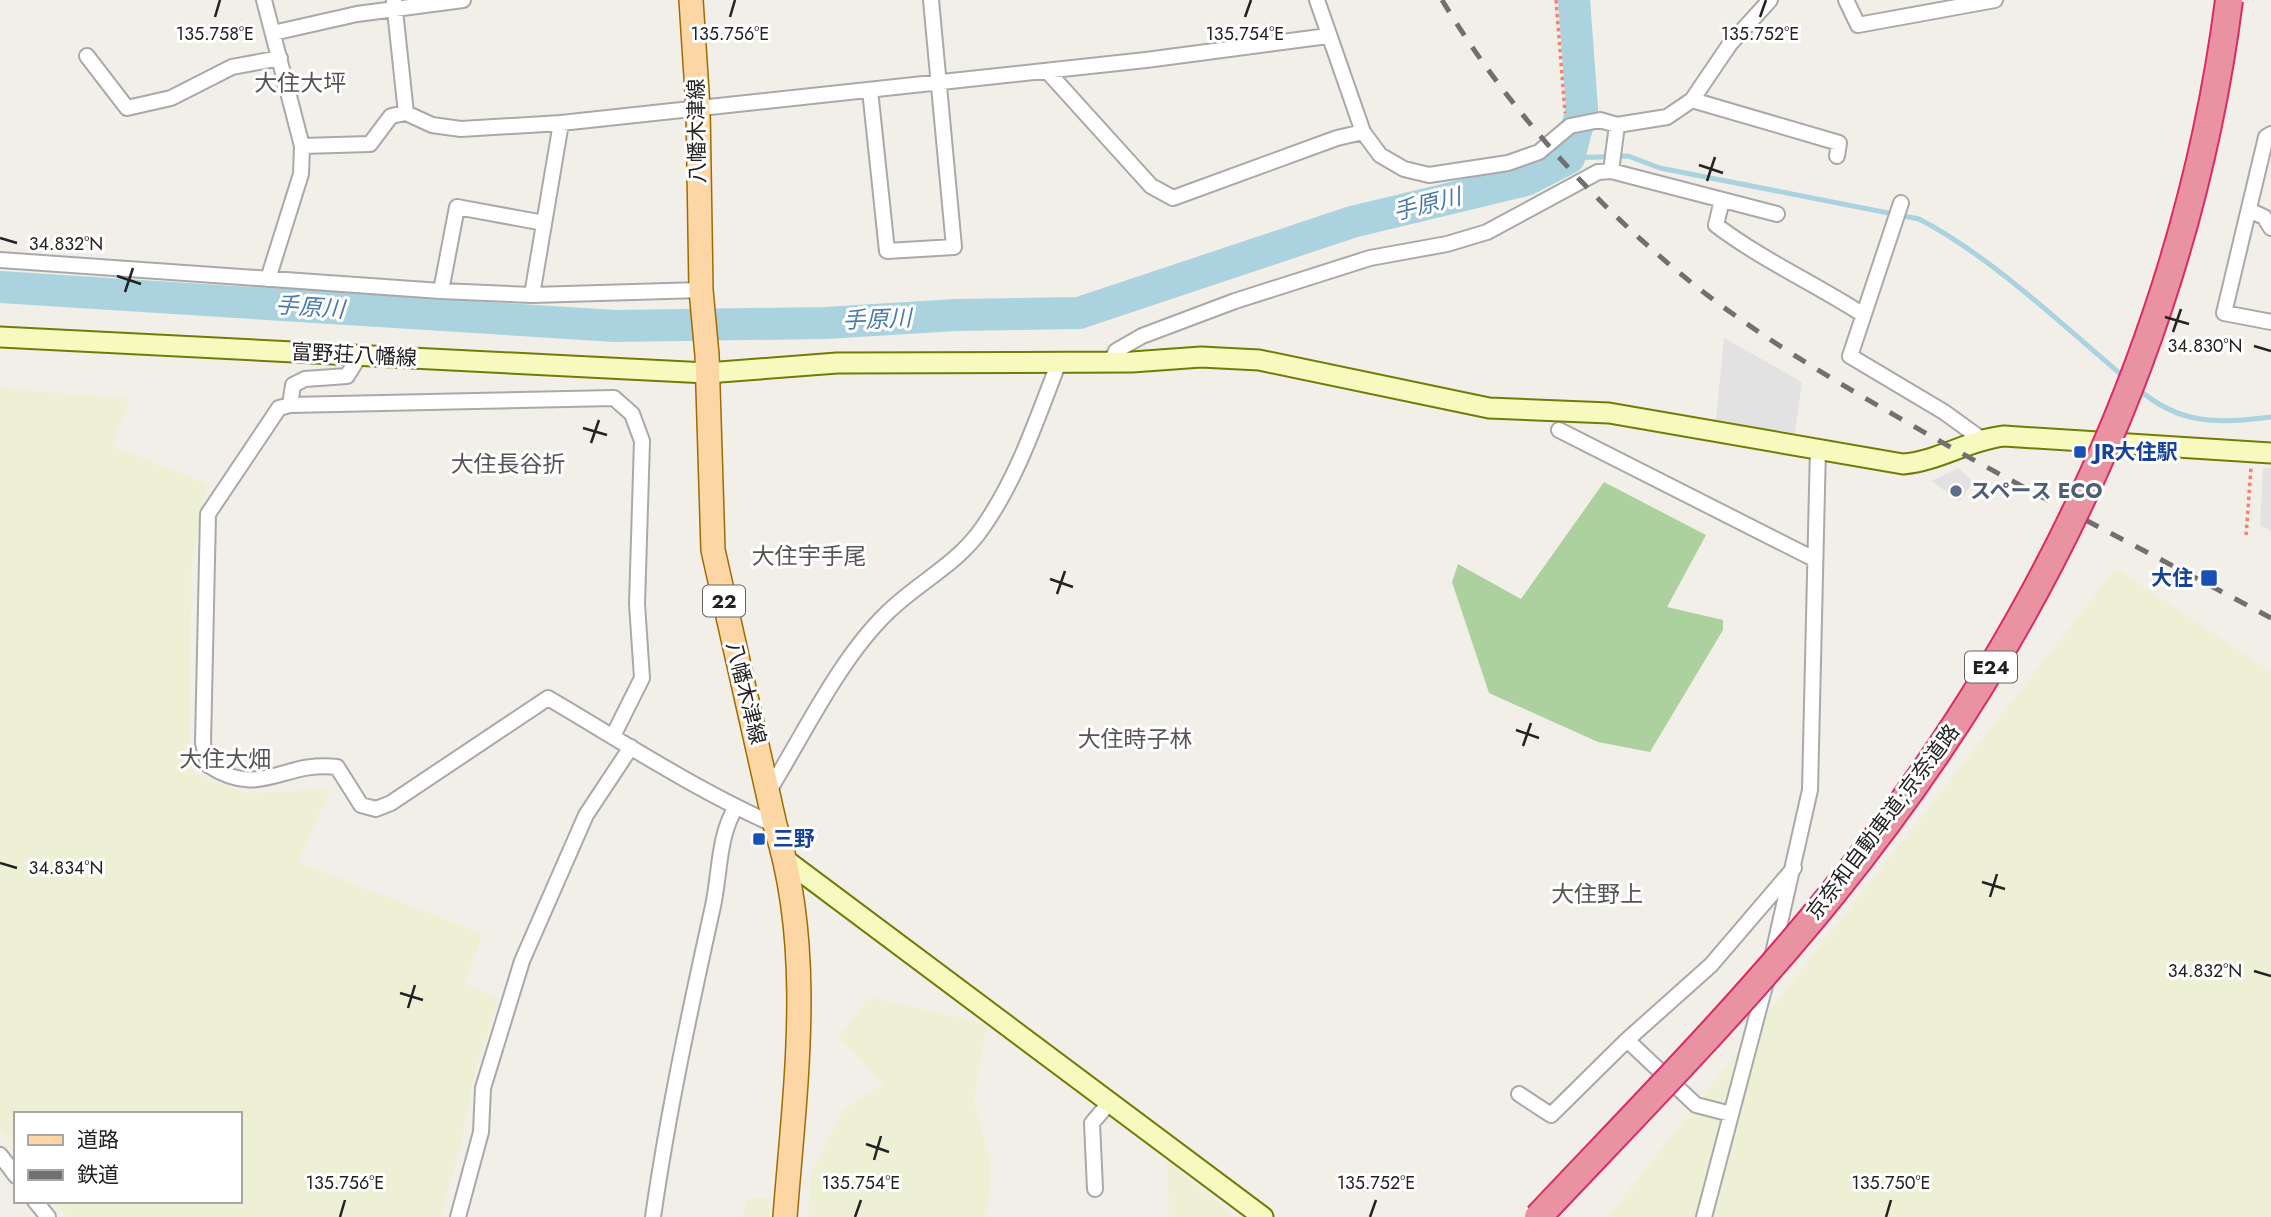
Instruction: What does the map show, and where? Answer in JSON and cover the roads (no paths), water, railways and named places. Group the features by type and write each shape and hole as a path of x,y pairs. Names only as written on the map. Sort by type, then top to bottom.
{"highway":[{"name":"京奈和自動車道;京奈道路","path":"1538,1217 1742,1000 1833,892 1909,793 1943,743 2035,592 2101,459 2150,339 2187,221 2201,162 2220,68 2230,0"}],"main road":[{"name":"八幡木津線","path":"691,0 698,107 701,295 707,364 713,551 770,789 775,825 787,861 797,942 796,1064 785,1217"}],"street":[{"path":"264,0 302,146 301,174 268,279"},
{"path":"272,33 395,4 463,0"},
{"path":"870,90 887,251 954,247 941,80 931,0"},
{"path":"1317,0 1363,132 1380,155 1404,169 1429,175 1508,163 1539,152 1568,128 1600,120 1617,125 1667,117 1692,100 1730,44 1770,0"},
{"path":"1846,0 1858,25 1937,5 1996,0"},
{"path":"395,4 406,113"},
{"path":"302,146 370,144 391,116 406,113 432,125 461,129 561,123 941,80 1047,71 1328,36"},
{"path":"88,57 127,108 171,98 232,67 280,58"},
{"path":"1047,71 1151,186 1173,198 1338,138 1363,132"},
{"path":"1692,100 1839,143 1837,156"},
{"path":"532,295 561,123"},
{"path":"1611,168 1617,125"},
{"path":"2271,134 2266,138 2224,313 2271,322"},
{"path":"1111,362 1116,351 1142,336 1235,301 1370,258 1447,244 1487,232 1611,168 1777,214"},
{"path":"1722,200 1716,225 1745,247 1863,314"},
{"path":"1901,204 1850,356 1944,412 1980,438 2029,436 2261,453"},
{"path":"441,291 457,207 544,223"},
{"path":"2249,210 2264,217 2271,228"},
{"path":"0,260 441,291 532,295 701,295"},
{"name":"富野荘八幡線","path":"0,337 360,355 707,364 1111,362 1200,357 1259,360 1489,408 1609,413 1818,447 1903,464 1924,463 1980,438"},
{"path":"290,405 293,385 305,379 347,376 360,355"},
{"path":"770,789 860,644 889,611 963,553 984,526 1018,465 1059,362"},
{"path":"614,736 642,678 637,604 642,442 632,414 614,398 290,405 279,408 208,514 204,743 208,765 228,778 246,782 321,765 337,767 361,804 376,810 391,803 548,698 736,807 775,825"},
{"path":"1559,429 1814,559"},
{"path":"1704,1217 1795,866 1810,790 1818,447"},
{"path":"458,1217 481,1132 483,1088 522,961 586,815 631,747"},
{"path":"653,1217 670,1103 714,900 725,831 736,807"},
{"path":"787,861 1263,1217"},
{"path":"1519,1094 1551,1115 1627,1040 1711,964 1795,866"},
{"path":"1627,1040 1696,1105 1731,1114"},
{"path":"1095,1189 1092,1123 1110,1102"},
{"path":"0,1155 14,1173"},
{"path":"37,1203 48,1217"}],"waterway":[{"name":"手原川","path":"0,287 615,326 825,323 956,315 1079,313 1352,222 1526,180 1569,158 1582,108 1574,0"},
{"path":"1569,158 1628,156 1660,168 1919,219 1973,252 1999,272 2124,377"},
{"path":"2137,388 2168,409 2200,419 2234,421 2271,417"}],"railway":[{"path":"1442,0 1496,81 1559,157 1628,228 1724,308 1817,369 1936,439 2271,618"}],"place":[{"name":"JR大住駅","path":"2080,452"},
{"name":"スペース ECO","path":"1956,491"},
{"name":"大住","path":"2209,578"},
{"name":"三野","path":"759,839"}],"district":[{"name":"大住大坪","path":"300,83"},
{"name":"大住長谷折","path":"508,464"},
{"name":"大住宇手尾","path":"809,556"},
{"name":"大住時子林","path":"1135,739"},
{"name":"大住大畑","path":"225,759"},
{"name":"大住野上","path":"1597,894"}]}
